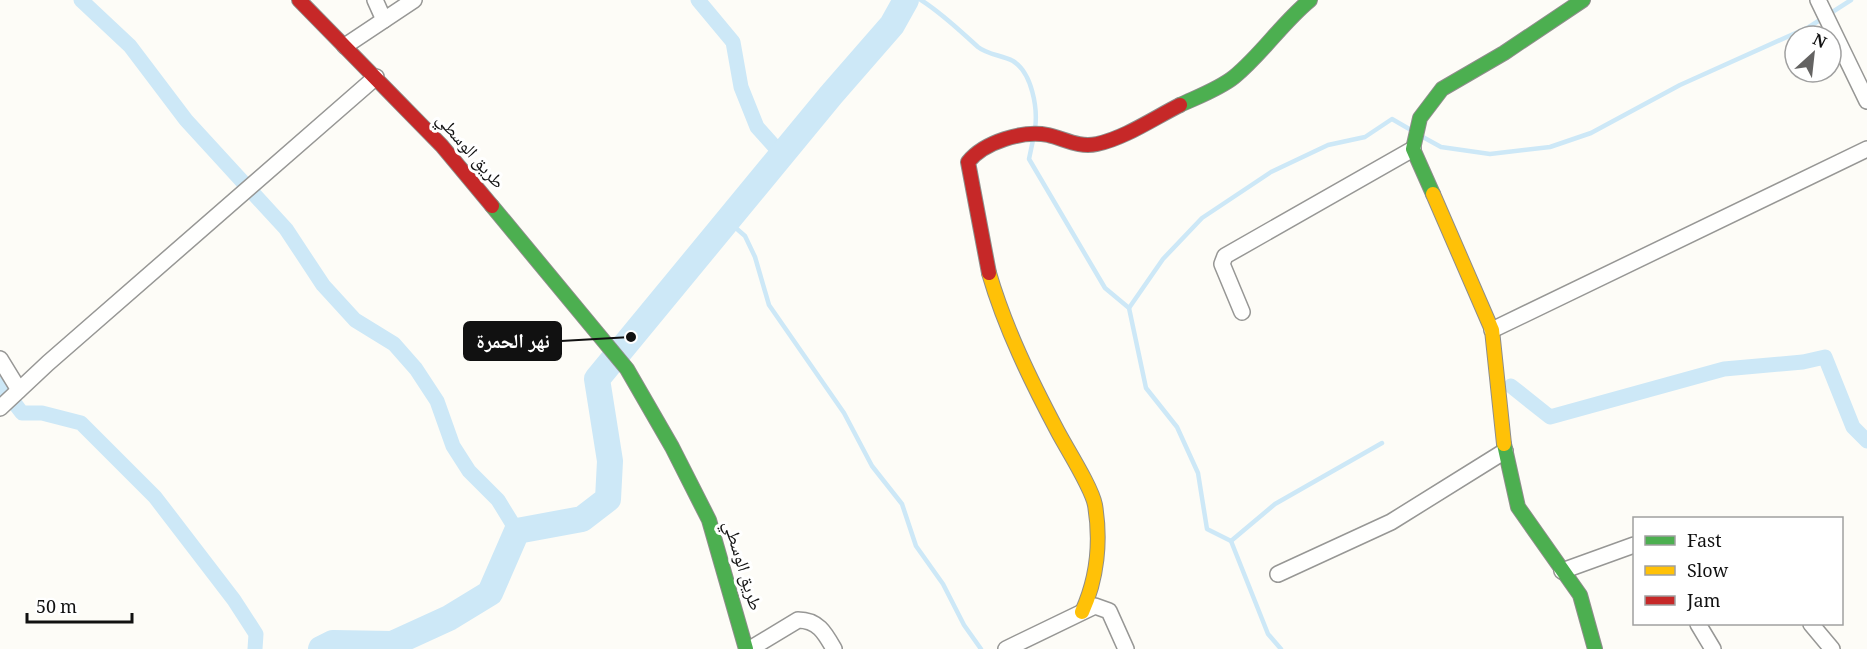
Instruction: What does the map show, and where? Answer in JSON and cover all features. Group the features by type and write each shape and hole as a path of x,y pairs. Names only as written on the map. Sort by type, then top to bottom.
{"street":[{"name":"طريق الوسطي","path":"299,0 449,154 627,369 672,447 709,520 748,649"},
{"path":"375,0 384,20"},
{"path":"345,46 414,0"},
{"path":"1082,612 1092,586 1097,562 1095,503 1036,391 1008,331 989,279 978,214 967,170 972,155 1000,142 1038,134 1093,147 1232,79 1258,55 1286,20 1310,0"},
{"path":"1583,0 1504,53 1442,89 1420,118 1413,144 1492,330 1505,451 1518,507 1580,595 1595,649"},
{"path":"1818,0 1867,101"},
{"path":"0,408 376,77"},
{"path":"1242,312 1222,264 1225,255 1413,144"},
{"path":"1492,330 1867,149"},
{"path":"0,359 19,390"},
{"path":"1278,574 1391,522 1505,451"},
{"path":"1562,571 1633,546"},
{"path":"1006,649 1095,606 1109,611 1126,649"},
{"path":"748,649 798,620 815,624 824,631 834,649"},
{"path":"1699,625 1713,649"},
{"path":"1812,625 1832,649"}],"waterway":[{"path":"81,0 130,46 186,120 286,229 323,285 355,320 394,344 416,369 437,401 453,446 469,471 498,500 517,531"},
{"path":"698,0 733,42 741,87 757,127 782,155"},
{"path":"321,649 333,643 392,644 449,618 490,593 517,531 582,519 608,499 610,461 597,379 831,95 892,25 906,0"},
{"path":"921,0 982,50 1009,59 1020,67 1032,92 1036,111 1035,129"},
{"path":"1421,136 1441,147 1490,154 1550,147 1591,133 1680,85 1809,27 1851,0"},
{"path":"1129,308 1163,259 1202,218 1271,172 1328,145 1365,137 1392,119 1411,130"},
{"path":"1033,140 1029,159 1105,288 1129,308 1146,388 1177,427 1198,473 1207,529 1231,541 1268,634 1281,649"},
{"path":"729,222 745,236 755,257 769,305 844,413 872,466 902,504 916,546 943,584 964,625 981,649"},
{"path":"1511,386 1550,417 1724,369 1803,362 1825,357 1853,427 1867,441"},
{"path":"0,384 22,413 42,413 81,423 155,497 234,600 256,634 255,649"},
{"path":"1231,541 1275,504 1382,443"}],"traffic: fast":[{"path":"1180,105 1215,89 1234,77 1310,0"},
{"path":"1433,194 1413,149 1420,118 1442,89 1504,53 1583,0"},
{"path":"492,206 627,369 672,447 709,520 746,649"},
{"path":"1504,444 1518,507 1580,595 1595,649"}],"traffic: slow":[{"path":"1433,194 1492,330 1504,444"},
{"path":"989,273 1019,354 1084,479 1095,505 1098,532 1096,560 1091,586 1082,612"}],"traffic: jam":[{"path":"299,0 442,146 492,206"},
{"path":"989,273 968,162 975,155 994,143 1027,134 1048,135 1084,145 1097,144 1129,132 1180,105"}],"place":[{"name":"نهر الحمرة","path":"631,337"}]}
